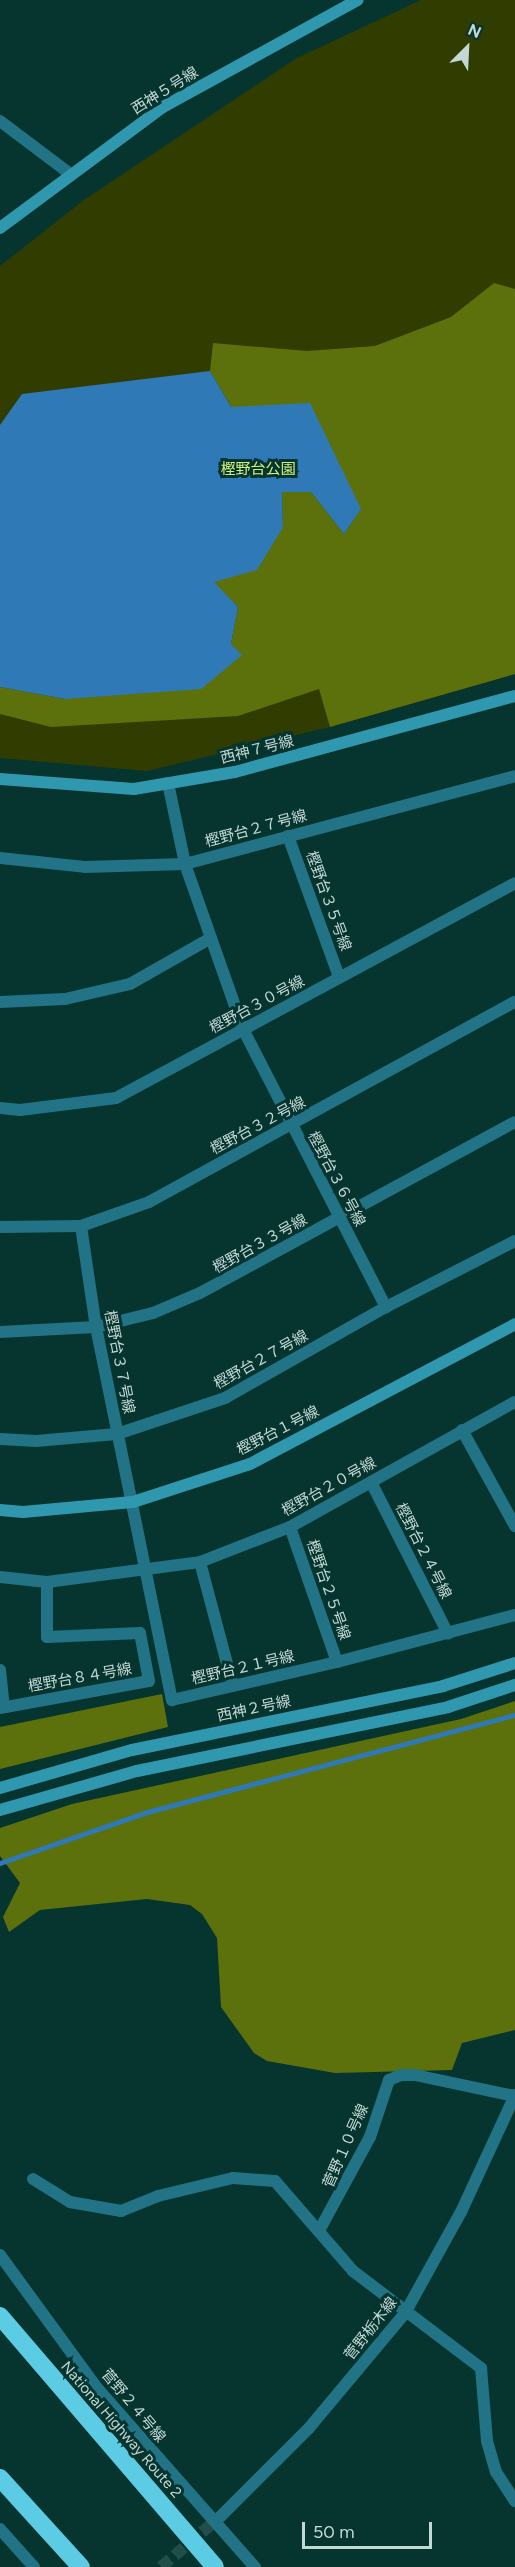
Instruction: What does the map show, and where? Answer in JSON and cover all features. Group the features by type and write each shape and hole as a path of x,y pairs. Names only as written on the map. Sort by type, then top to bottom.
{"highway":[{"name":"National Highway Route 2","path":"0,2316 215,2567"},
{"path":"0,2478 81,2567"}],"street":[{"name":"西神５号線","path":"0,228 69,173 163,107 358,0"},
{"path":"0,121 69,173"},
{"name":"西神７号線","path":"0,779 134,789 235,772 515,696"},
{"name":"樫野台２７号線","path":"0,858 86,867 185,864 515,776"},
{"name":"樫野台３６号線","path":"168,783 185,864 243,1029 386,1307"},
{"name":"樫野台３５号線","path":"288,836 339,977"},
{"name":"樫野台３０号線","path":"0,1108 20,1110 116,1098 515,883"},
{"path":"0,1002 65,999 130,984 211,939"},
{"name":"樫野台３２号線","path":"0,1227 81,1226 149,1202 515,1002"},
{"name":"樫野台３３号線","path":"0,1332 96,1327 153,1313 200,1293 515,1122"},
{"name":"樫野台３７号線","path":"81,1226 96,1327 133,1502"},
{"name":"樫野台２７号線","path":"0,1439 36,1441 117,1434 225,1398 386,1307 515,1241"},
{"name":"樫野台１号線","path":"0,1510 23,1512 133,1502 250,1464 515,1324"},
{"name":"樫野台２０号線","path":"0,1577 47,1582 200,1562 290,1527 515,1402"},
{"path":"462,1430 514,1523"},
{"name":"樫野台２４号線","path":"371,1482 448,1634"},
{"name":"樫野台２１号線","path":"133,1502 172,1700 337,1662 515,1616"},
{"name":"樫野台２５号線","path":"290,1527 337,1662"},
{"path":"200,1562 233,1686"},
{"name":"樫野台８４号線","path":"2,1707 149,1681 140,1633 47,1637 47,1582"},
{"name":"西神２号線","path":"0,1788 132,1750 443,1686 515,1663"},
{"path":"0,1670 2,1707"},
{"path":"0,1810 137,1771 448,1707 515,1685"},
{"name":"菅野１０号線","path":"320,2229 370,2137 389,2080 401,2075 415,2074 515,2095"},
{"name":"菅野栃木線","path":"220,2517 309,2428 405,2313 461,2212 515,2095"},
{"path":"33,2179 70,2202 121,2211 158,2196 233,2178 260,2178 274,2181 320,2229 353,2271 405,2313 437,2333 481,2368 487,2441 496,2472 515,2501"},
{"name":"菅野２４号線","path":"0,2255 97,2388 255,2567"},
{"path":"0,2529 34,2567"}],"green space":[{"name":"樫野台公園","path":"421,0 515,0 515,674 330,727 147,771 0,758 0,266 84,200 295,59"},
{"path":"494,283 515,289 515,674 330,727 319,689 238,716 51,727 0,714 0,687 65,699 231,644 238,607 213,582 283,527 282,492 311,492 344,534 360,510 231,407 210,371 213,343 307,351 375,346 451,317"},
{"path":"162,1694 168,1727 0,1769 0,1727"},
{"path":"515,1701 515,2030 462,2043 452,2070 335,2073 267,2061 254,2053 221,2007 217,1938 202,1914 190,1905 147,1899 40,1910 9,1932 3,1917 20,1883 0,1856 0,1828 72,1804 461,1719"}],"water":[{"path":"210,371 231,407 310,403 361,509 344,534 311,492 282,492 283,527 257,570 214,582 238,607 231,644 242,655 201,689 65,699 0,687 0,425 22,394"}],"waterway":[{"path":"0,1863 147,1812 515,1715"}],"tunnel":[{"path":"161,2567 220,2517"}]}
